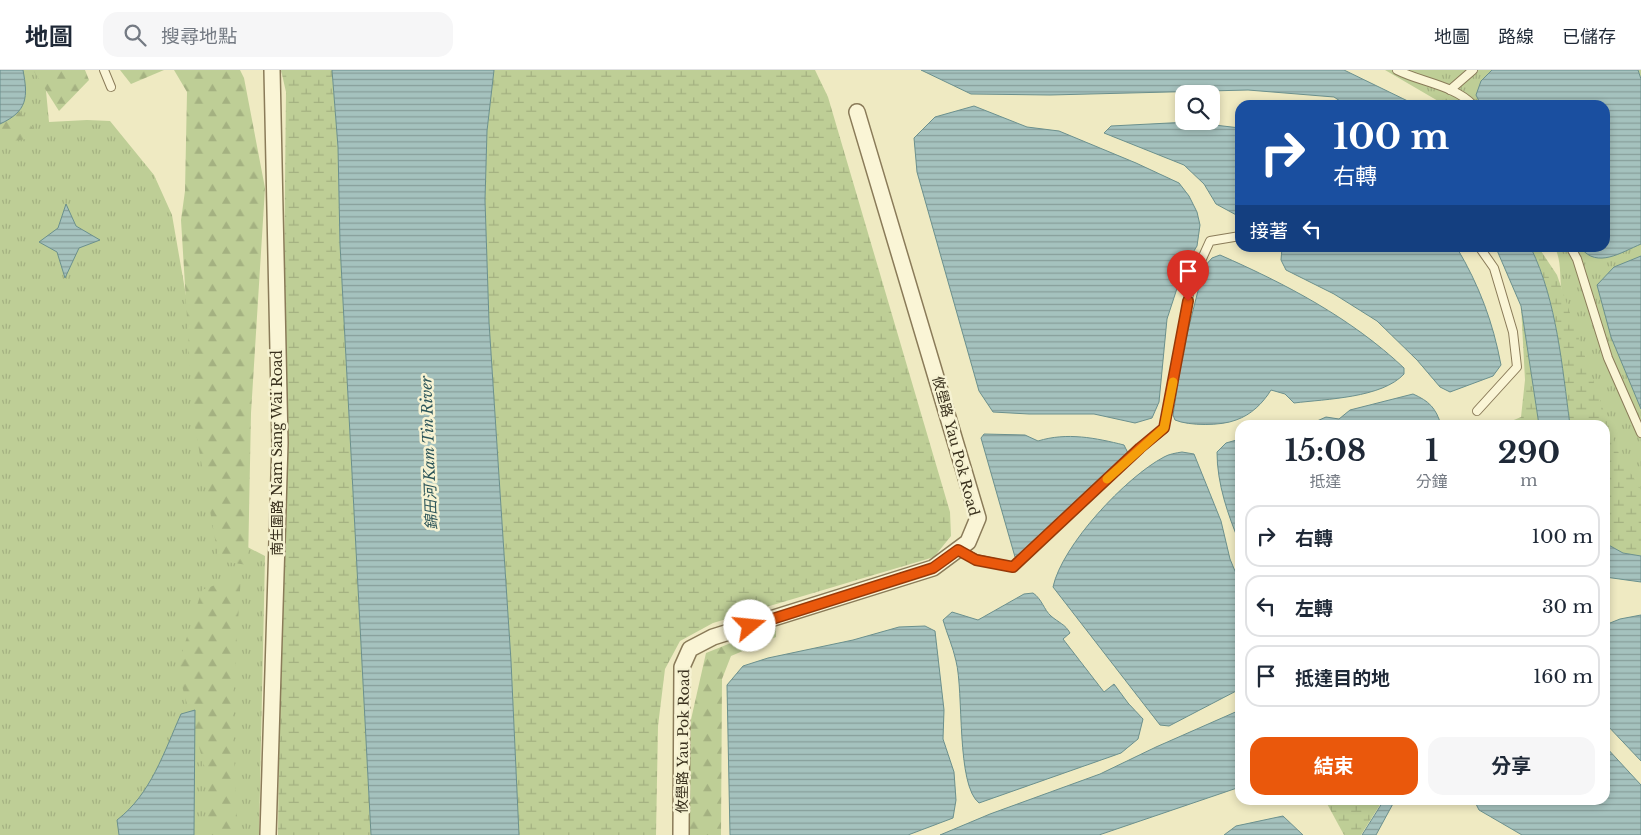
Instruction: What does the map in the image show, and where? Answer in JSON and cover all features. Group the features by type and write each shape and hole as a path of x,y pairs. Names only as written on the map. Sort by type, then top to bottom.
{"street":[{"name":"南生圍路 Nam Sang Wai Road","path":"268,835 280,443 272,70"},
{"name":"攸壆路 Yau Pok Road","path":"680,835 682,667 690,649 713,637 933,568 968,542 978,518 857,112"}],"lane":[{"path":"104,70 111,86"},
{"path":"1397,70 1450,90 1468,100"},
{"path":"1450,90 1473,70"},
{"path":"958,550 976,560 1013,567 1140,448 1164,428 1191,283 1210,242 1235,237"},
{"path":"1477,412 1517,367 1513,332 1494,268 1483,252"},
{"path":"1573,252 1608,358 1641,433"}],"green space":[{"path":"0,70 44,70 49,122 110,121 154,175 172,215 228,537 265,556 259,835 0,835"},
{"path":"33,70 85,70 89,80 59,111"},
{"path":"120,70 164,70 131,84"},
{"path":"174,70 240,70 244,78 265,188 251,413 248,565 219,561 193,416 181,220 185,191 187,92"},
{"path":"281,70 332,70 338,147 340,244 371,835 278,835 286,92"},
{"path":"494,70 815,70 828,97 950,512 951,536 934,557 713,623 680,641 665,669 658,726 656,835 519,835 511,661 489,322 485,200 487,131"},
{"path":"1385,70 1641,70 1641,509 1610,437 1610,420 1603,420 1562,293 1560,264 1557,252 1610,252 1610,100 1436,100"},
{"path":"11,101 40,137 0,143 0,105"},
{"path":"1533,252 1542,252 1557,275 1607,420 1569,420 1553,312"},
{"path":"1521,306 1538,420 1514,420 1521,417 1525,380"},
{"path":"1610,430 1617,450 1641,490 1641,556 1623,553 1610,546"},
{"path":"241,575 232,714 238,835 207,835 208,779 177,668 202,590"},
{"path":"776,625 776,637 731,656 722,679 721,835 689,835 690,724 706,653"},
{"path":"1328,805 1380,805 1361,835 1344,835"}],"water":[{"path":"0,70 23,70 25,96 21,108 16,114 0,124"},
{"name":"錦田河 Kam Tin River","path":"332,70 494,70 487,131 485,200 489,322 511,661 519,835 371,835 340,244 338,147"},
{"path":"921,70 1344,70 1406,100 1338,100 1334,97 1248,90 1220,91 1220,85 1175,85 1175,92 1050,95 971,94"},
{"path":"1492,70 1638,70 1641,79 1641,244 1610,257 1594,257 1585,252 1610,252 1610,100 1478,100 1476,95 1481,81"},
{"path":"974,106 1027,127 1059,131 1136,163 1179,183 1189,196 1197,212 1200,225 1197,246 1184,267 1167,319 1159,402 1152,418 1135,423 1094,414 993,412 979,391 917,172 914,138 935,117"},
{"path":"1175,123 1175,130 1220,130 1220,126 1235,127 1235,214 1216,204 1204,184 1184,165 1104,133 1111,126"},
{"path":"66,204 76,226 100,240 79,248 65,278 57,252 39,242 58,228"},
{"path":"1282,252 1459,252 1484,304 1494,334 1501,365 1493,376 1450,392 1440,387 1417,360 1377,321 1334,294 1286,270 1281,260"},
{"path":"1498,252 1533,252 1540,269 1553,312 1569,420 1538,420 1521,306"},
{"path":"1220,255 1293,290 1317,304 1362,333 1384,350 1404,368 1404,374 1382,388 1368,393 1337,398 1294,403 1285,394 1271,390 1252,412 1230,422 1196,424 1175,420 1173,415 1183,350 1204,267 1212,258"},
{"path":"1641,256 1641,409 1611,337 1597,285 1614,267"},
{"path":"1413,394 1431,406 1439,420 1319,420 1326,417 1339,419 1350,410"},
{"path":"984,434 1025,435 1038,441 1071,436 1092,438 1124,445 1129,455 1056,534 1050,536 1019,560 1015,557 981,438"},
{"path":"1235,440 1235,532 1224,499 1217,464 1217,452 1226,443"},
{"path":"1182,452 1194,454 1221,521 1230,559 1235,571 1235,692 1169,726 1160,725 1053,587 1059,570 1069,552 1098,514 1132,480 1166,456"},
{"path":"1610,546 1623,553 1641,556 1641,582 1610,578"},
{"path":"1033,593 1039,598 1049,614 1068,630 1070,633 1063,639 1104,692 1114,684 1143,719 1138,739 1121,753 979,803 972,793 967,778 958,675 955,656 943,620 952,612 978,620 1024,594"},
{"path":"1641,615 1641,761 1610,728 1610,623"},
{"path":"925,626 935,631 944,710 943,739 954,772 956,800 953,818 908,835 730,835 727,685 743,666 768,658 853,640 899,627"},
{"path":"195,710 194,835 119,835 117,820 129,810 148,785 181,714"},
{"path":"1235,712 1235,789 1099,835 940,835 990,814 1100,774"},
{"path":"1610,751 1641,785 1641,835 1522,835 1479,810 1476,805 1610,805"},
{"path":"1381,805 1392,805 1376,835 1362,835"},
{"path":"1283,816 1303,835 1224,835 1236,826"}],"slow traffic":[{"path":"1107,479 1164,428 1173,382"}],"route":[{"path":"750,626 933,568 958,550 976,560 1013,567 1140,448 1164,428 1188,301"}]}
